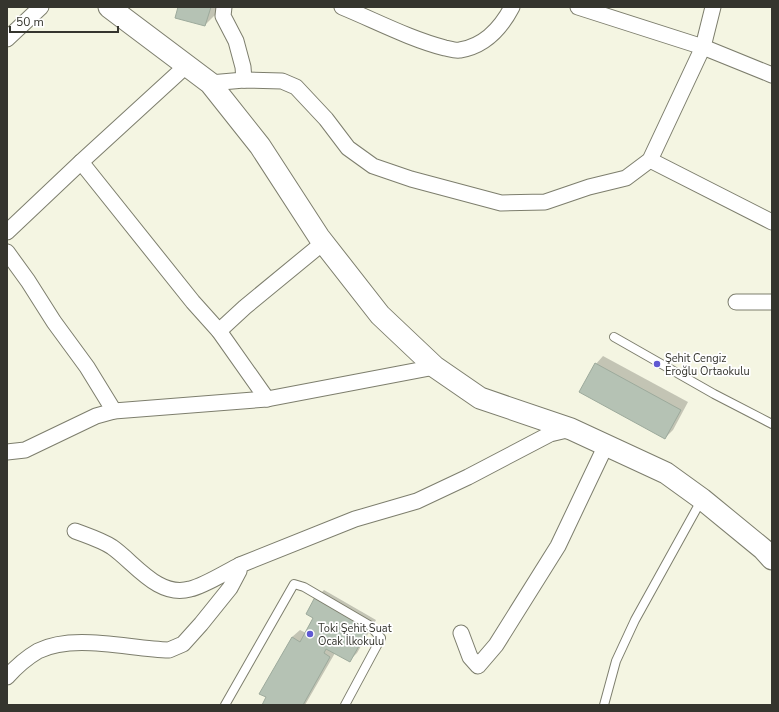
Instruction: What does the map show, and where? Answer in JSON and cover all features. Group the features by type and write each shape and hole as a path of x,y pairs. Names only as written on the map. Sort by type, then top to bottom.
{"street":[{"path":"7,39 41,7"},
{"path":"109,7 210,83 260,146 324,242 380,315 435,367 480,398 571,429 666,473 702,499 772,559"},
{"path":"224,7 223,16 238,47 243,67 244,80"},
{"path":"342,7 419,40 458,51 478,45 494,34 512,7"},
{"path":"578,7 703,47 772,75"},
{"path":"210,83 244,80 282,81 296,87 326,119 348,148 373,166 411,179 501,204 545,202 589,187 626,178 650,160 703,47 713,7"},
{"path":"7,232 187,65"},
{"path":"650,160 772,222"},
{"path":"81,162 193,302 219,331 267,399"},
{"path":"219,331 245,307 324,242"},
{"path":"7,252 28,280 54,322 87,367 114,411"},
{"path":"736,302 772,302"},
{"path":"7,452 24,450 96,416 114,411 267,399 435,367"},
{"path":"75,531 112,547 155,583 167,588 179,590 190,589 240,565 356,519 417,501 468,477 550,434 571,429"},
{"path":"461,633 470,657 478,666 496,645 558,546 606,445"},
{"path":"7,677 19,664 38,651 56,644 74,642 152,650 168,650 183,644 202,624 230,588 239,571 240,565"}],"lane":[{"path":"614,338 714,394 772,424"},
{"path":"604,705 616,661 635,620 702,499"},
{"path":"225,705 294,584 304,587 369,625 381,638 345,705"}],"building":[{"path":"178,7 211,7 205,26 175,18"},
{"path":"595,363 681,410 665,439 579,392"},
{"path":"315,597 369,628 350,662 326,649 324,653 330,657 303,705 262,705 266,697 259,694 292,637 300,642 313,618 306,614"}],"place":[{"name":"Şehit Cengiz Eroğlu Ortaokulu","path":"657,364"},
{"name":"Toki Şehit Suat Ocak İlkokulu","path":"310,634"}]}
